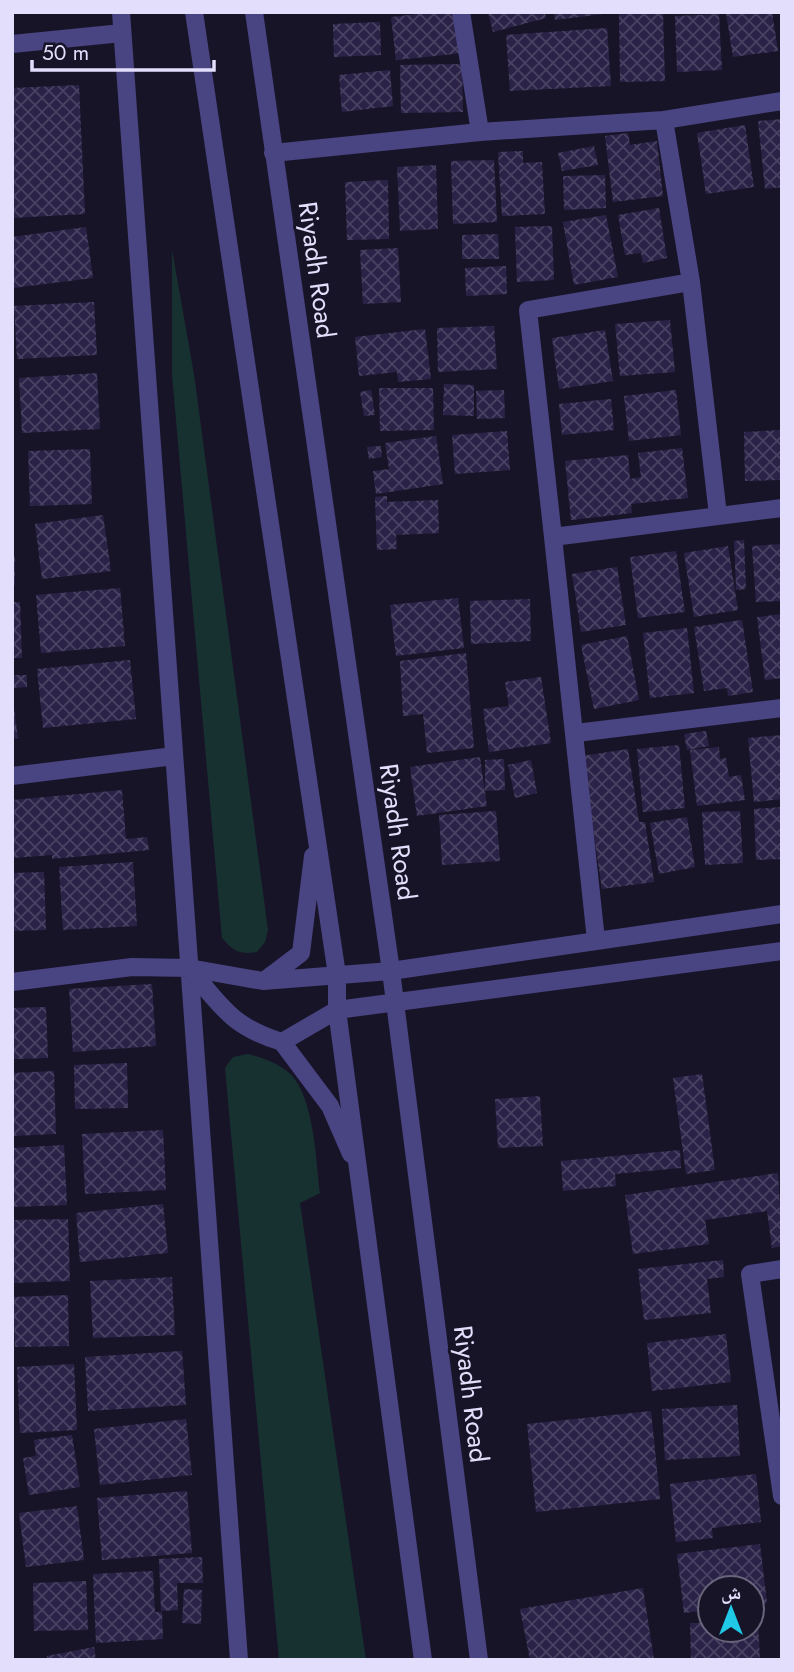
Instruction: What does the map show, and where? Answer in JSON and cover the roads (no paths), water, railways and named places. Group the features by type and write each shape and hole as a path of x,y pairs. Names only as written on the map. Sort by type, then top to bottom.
{"street":[{"path":"121,12 239,1660"},
{"path":"194,12 337,975 337,1010 423,1660"},
{"name":"Riyadh Road","path":"254,12 391,971 479,1660"},
{"path":"461,12 480,132"},
{"path":"12,44 122,33"},
{"path":"273,153 480,132 664,120 782,101"},
{"path":"664,120 691,282 718,515"},
{"path":"596,940 576,733 528,310 691,282"},
{"path":"553,537 782,508"},
{"path":"576,733 782,708"},
{"path":"12,776 174,756"},
{"path":"263,981 300,953 316,838"},
{"path":"12,982 132,967 189,968 263,981 391,971 782,914"},
{"path":"282,1042 337,1010 394,1005 782,951"},
{"path":"189,968 230,1018 259,1035 282,1042 330,1106 360,1175"},
{"path":"205,987 225,975"},
{"path":"782,1269 750,1274 782,1496"}]}
